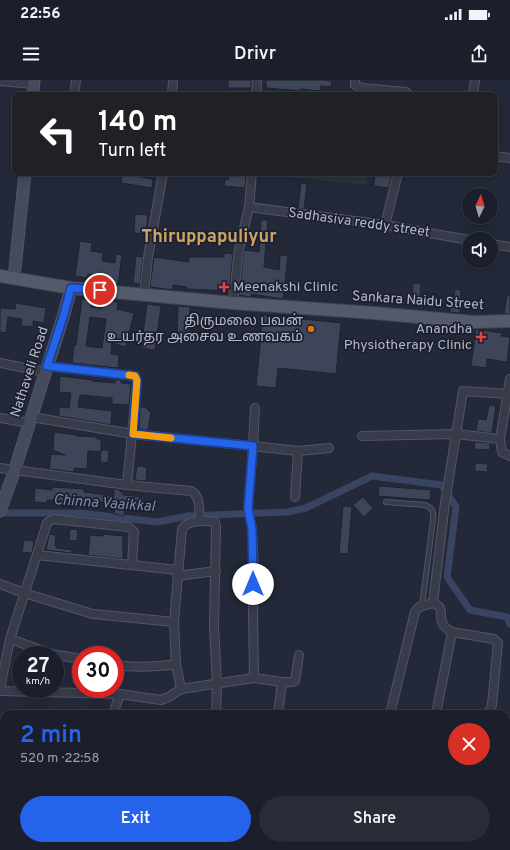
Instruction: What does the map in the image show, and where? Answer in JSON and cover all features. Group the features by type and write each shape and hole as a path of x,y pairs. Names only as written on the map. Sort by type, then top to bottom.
{"main road":[{"name":"Sankara Naidu Street","path":"0,276 71,288 233,303 474,322 510,321"}],"street":[{"path":"75,92 76,80"},
{"path":"172,92 173,80"},
{"path":"256,92 257,80"},
{"path":"355,80 355,85 362,88 406,92"},
{"path":"473,92 475,80"},
{"path":"0,81 33,86"},
{"path":"498,156 510,158"},
{"path":"14,278 25,176"},
{"path":"144,295 148,257 162,176"},
{"path":"233,303 239,249 250,207 252,176"},
{"path":"385,225 397,176"},
{"name":"Sadhasiva reddy street","path":"250,207 385,225 462,239"},
{"path":"498,245 510,247"},
{"name":"Nathaveli Road","path":"1,507 64,314 71,288"},
{"path":"0,363 46,369 135,376 137,382 127,485"},
{"path":"510,379 509,393 500,439 502,452 510,456"},
{"path":"433,603 445,503 463,391 509,393"},
{"path":"254,678 254,571 248,509 255,408"},
{"path":"0,418 30,420 133,434 298,451 329,448"},
{"path":"362,436 456,434 500,439"},
{"path":"295,497 298,451"},
{"path":"0,468 127,485 191,491 196,494 198,498 199,516"},
{"path":"199,516 216,524 214,627 217,684 216,710"},
{"path":"181,689 176,664 174,622 177,573 183,527 199,516"},
{"path":"72,692 0,690 10,639 47,523 53,519 129,527 134,532 132,565"},
{"path":"37,555 132,565 177,573 216,571"},
{"path":"0,584 93,614 174,622"},
{"path":"391,710 416,612 422,606 433,603 438,604 441,608 442,625 446,629 452,632 494,639 498,643 492,705 490,710"},
{"path":"437,710 452,632"},
{"path":"10,639 52,654 72,657"},
{"path":"124,695 161,700 169,697 181,689 228,681 254,678 292,682 295,681 300,655"},
{"path":"124,666 154,668 176,664"},
{"path":"278,710 282,682"},
{"path":"114,710 119,698"}],"lane":[{"path":"386,502 425,505 430,507 432,510 433,520 422,606"}],"shaded area":[{"path":"289,176 368,176 367,185"}],"building":[{"path":"228,80 251,80 251,88 228,88"},
{"path":"266,80 332,81 331,87 321,86 320,91 301,89 301,91 266,88"},
{"path":"122,176 134,176 153,179 152,188 121,183"},
{"path":"229,176 246,176 245,188 224,186 225,179 228,180"},
{"path":"375,176 391,176 389,188 374,186"},
{"path":"301,183 307,184 304,209 298,208"},
{"path":"135,214 148,215 146,234 134,233"},
{"path":"261,220 268,220 264,267 279,270 280,255 288,256 283,299 251,294 251,297 239,295 244,250 259,252"},
{"path":"80,241 92,243 91,251 103,253 102,261 115,263 116,254 122,255 118,285 113,284 113,280 102,278 102,276 88,274 87,278 75,276"},
{"path":"224,253 233,254 229,291 187,289 187,287 173,285 173,290 150,287 154,257 189,262 189,257 224,257"},
{"path":"136,256 143,257 140,284 133,283"},
{"path":"413,283 421,284 421,300 427,305 412,304"},
{"path":"455,289 461,290 460,313 450,312 451,296 454,296"},
{"path":"507,295 510,295 510,314 504,314"},
{"path":"82,299 92,300 91,307 102,308 103,300 118,302 117,309 134,313 126,347 112,343 111,354 119,355 118,368 72,363 74,345 76,345","holes":["90,317 106,319 102,348 86,346"]},
{"path":"16,303 46,308 44,323 33,321 33,327 21,326 22,319 8,317 6,333 0,332 0,308 15,309"},
{"path":"147,304 161,306 155,350 141,348"},
{"path":"178,306 190,307 189,341 177,341"},
{"path":"263,315 341,323 336,374 278,368 276,388 256,386"},
{"path":"476,329 502,333 501,336 510,337 507,362 487,359 486,368 471,366"},
{"path":"60,376 115,383 115,380 121,380 121,383 131,384 129,405 112,404 112,398 80,395 78,407 112,411 111,425 59,416 59,407 69,408 71,393 59,392"},
{"path":"489,405 496,406 492,433 476,431 478,419 486,420"},
{"path":"140,407 145,407 151,413 148,430 139,429"},
{"path":"54,432 76,436 97,437 97,439 101,439 101,452 88,451 87,469 74,468 74,472 49,469 51,454 65,455 53,450"},
{"path":"475,442 490,443 490,450 474,449"},
{"path":"101,450 109,450 108,463 100,462"},
{"path":"475,463 488,464 487,472 475,471"},
{"path":"137,466 147,467 146,481 135,480"},
{"path":"379,486 431,490 430,500 378,496"},
{"path":"52,487 84,489 84,492 114,496 114,489 120,490 120,492 123,492 123,495 144,497 143,507 125,505 124,516 114,514 115,505 113,505 113,503 98,502 98,505 83,504 82,509 61,506 62,501 47,500 47,503 34,502 35,488 52,490"},
{"path":"363,497 373,508 364,517 353,505"},
{"path":"343,506 352,507 348,554 339,553"},
{"path":"70,529 78,530 77,541 69,540"},
{"path":"49,534 56,535 56,548 72,550 72,553 46,550"},
{"path":"104,534 123,536 123,559 88,555 90,535 103,536"},
{"path":"24,540 34,541 32,553 22,552"}],"waterway":[{"name":"Chinna Vaaikkal","path":"6,513 80,513 157,522 188,516 288,512 306,508 372,476 442,485 456,507 447,577 470,610 507,617 510,624"}],"slow traffic":[{"path":"129,375 135,376 137,380 133,434 171,438"}],"place":[{"name":"Meenakshi Clinic","path":"224,287"},
{"name":"திருமலை பவன் உயர்தர அசைவ உணவகம்","path":"311,329"},
{"name":"Anandha Physiotherapy Clinic","path":"481,337"}],"district":[{"name":"Thiruppapuliyur","path":"209,237"}],"route":[{"path":"100,290 71,288 47,366 135,376 137,382 133,434 253,446 248,509 252,529 254,571 253,584"}]}
